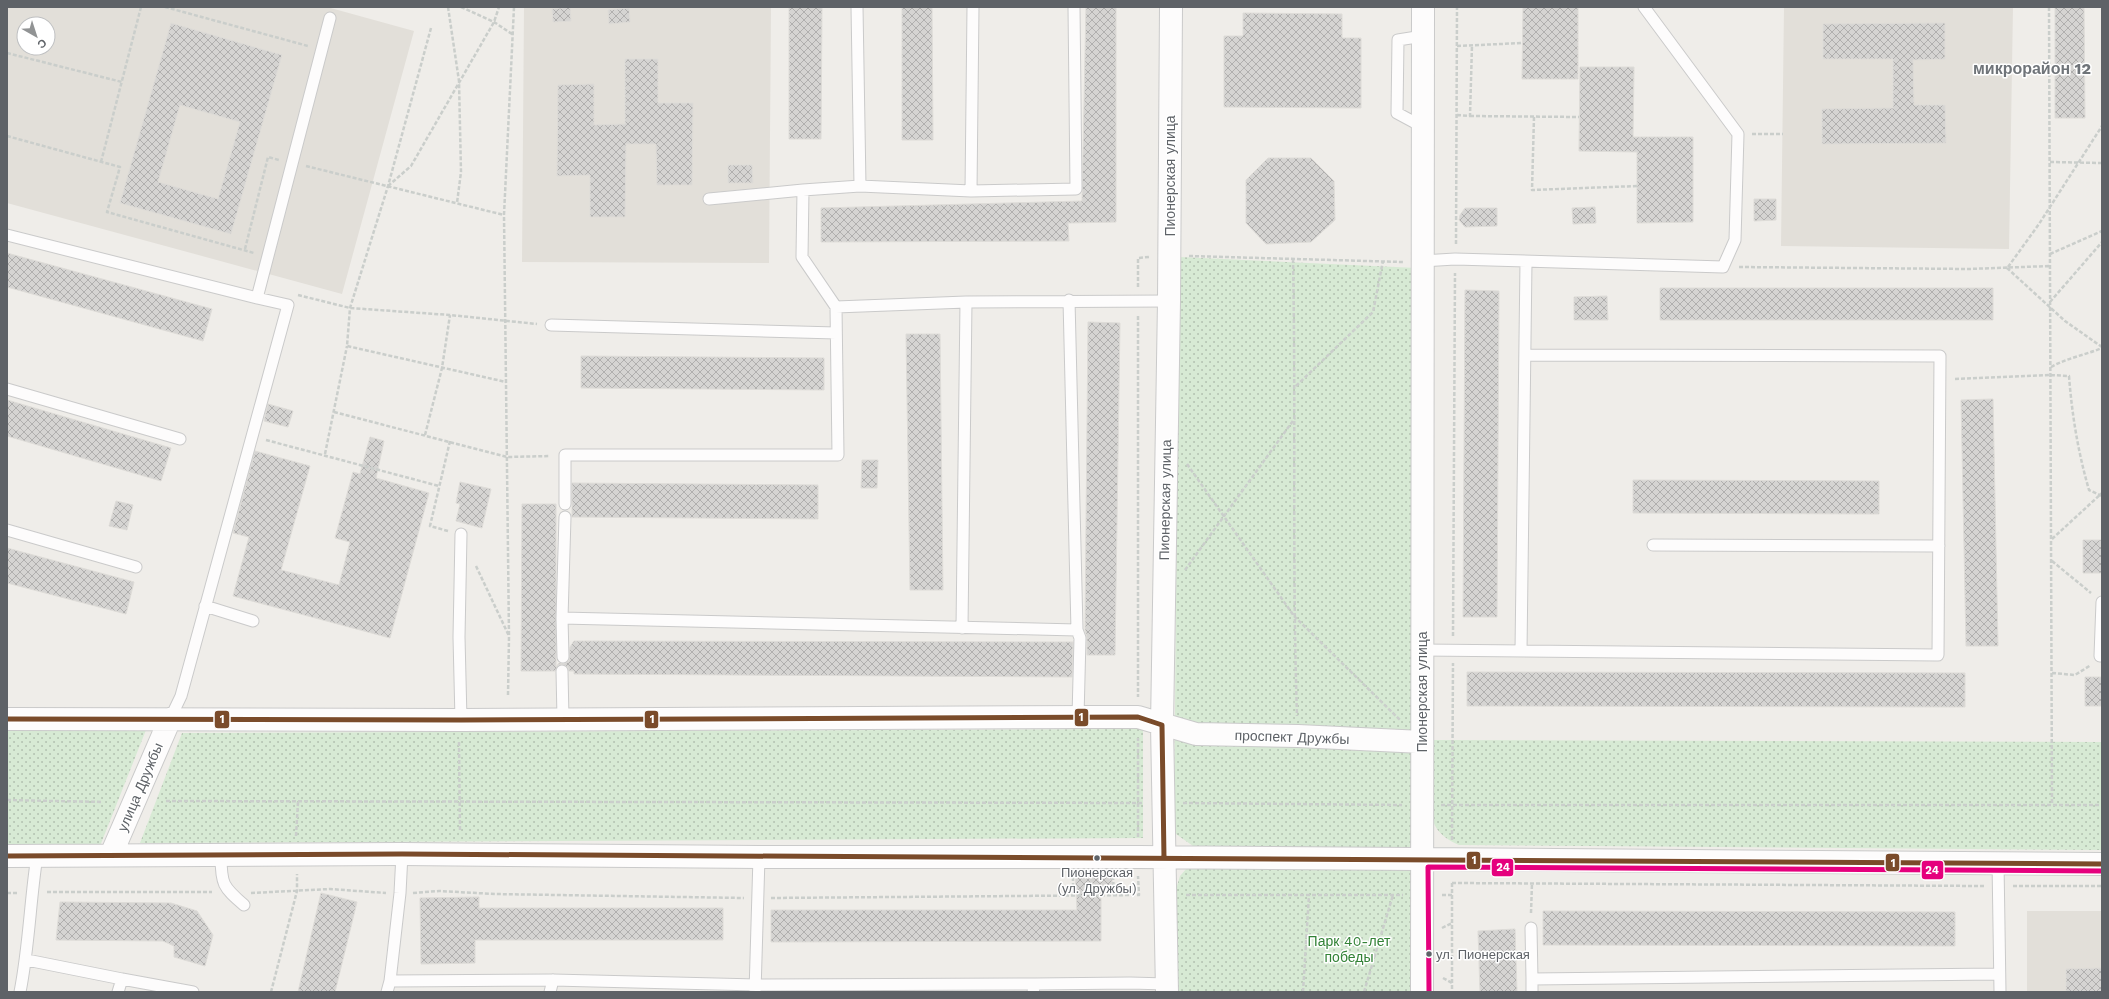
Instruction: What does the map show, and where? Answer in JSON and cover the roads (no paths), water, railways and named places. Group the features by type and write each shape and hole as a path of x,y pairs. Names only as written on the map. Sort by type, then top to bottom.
{"street":[{"name":"Пионерская улица","path":"1167,988 1162,725 1169,301 1171,7"},
{"name":"Пионерская улица","path":"1422,992 1422,650 1413,258 1423,127 1423,7"},
{"path":"7,719 461,720 563,718 1078,716 1138,718 1162,725"},
{"name":"улица Дружбы","path":"111,856 170,719"},
{"name":"проспект Дружбы","path":"1162,725 1196,734 1298,736 1422,742"},
{"path":"7,856 402,854 759,857 1138,857 1421,860 1998,862 2102,864"}],"lane":[{"path":"857,7 860,186"},
{"path":"971,191 973,7"},
{"path":"708,199 860,186 971,191 1076,189 1074,7"},
{"path":"1413,258 1723,267 1735,240 1738,134 1644,7"},
{"path":"257,298 291,162 330,18"},
{"path":"565,504 565,455 838,455 836,307 802,257 803,190"},
{"path":"7,235 288,305 181,696 170,719"},
{"path":"1521,651 1526,262"},
{"path":"1069,300 1077,630 1080,638 1078,716"},
{"path":"836,307 1069,300 1169,301"},
{"path":"962,628 966,302"},
{"path":"551,325 836,332"},
{"path":"1422,650 1938,655 1940,356 1525,355"},
{"path":"7,389 180,438"},
{"path":"563,657 562,618 565,516"},
{"path":"7,530 136,567"},
{"path":"461,534 459,637 461,720"},
{"path":"1652,545 1939,546"},
{"path":"2101,656 2102,602"},
{"path":"205,606 253,621"},
{"path":"562,618 1077,630"},
{"path":"562,671 563,718"},
{"path":"402,854 400,893 388,987 553,980 756,988 1034,988 1130,983 1167,988"},
{"path":"20,992 27,960 32,892 37,856"},
{"path":"221,856 221,878 230,893 244,905"},
{"path":"756,988 759,857"},
{"path":"1998,862 2000,992"},
{"path":"1531,928 1532,992"},
{"path":"27,960 193,992"},
{"path":"1532,979 2000,974"},
{"path":"118,992 122,978"},
{"path":"550,992 553,980"}],"place":[{"name":"Пионерская (ул. Дружбы)","path":"1097,858"},
{"name":"ул. Пионерская","path":"1429,954"}],"district":[{"name":"микрорайон 12","path":"2032,68"}],"park label":[{"name":"Парк 40-лет победы","path":"1349,950"}]}
